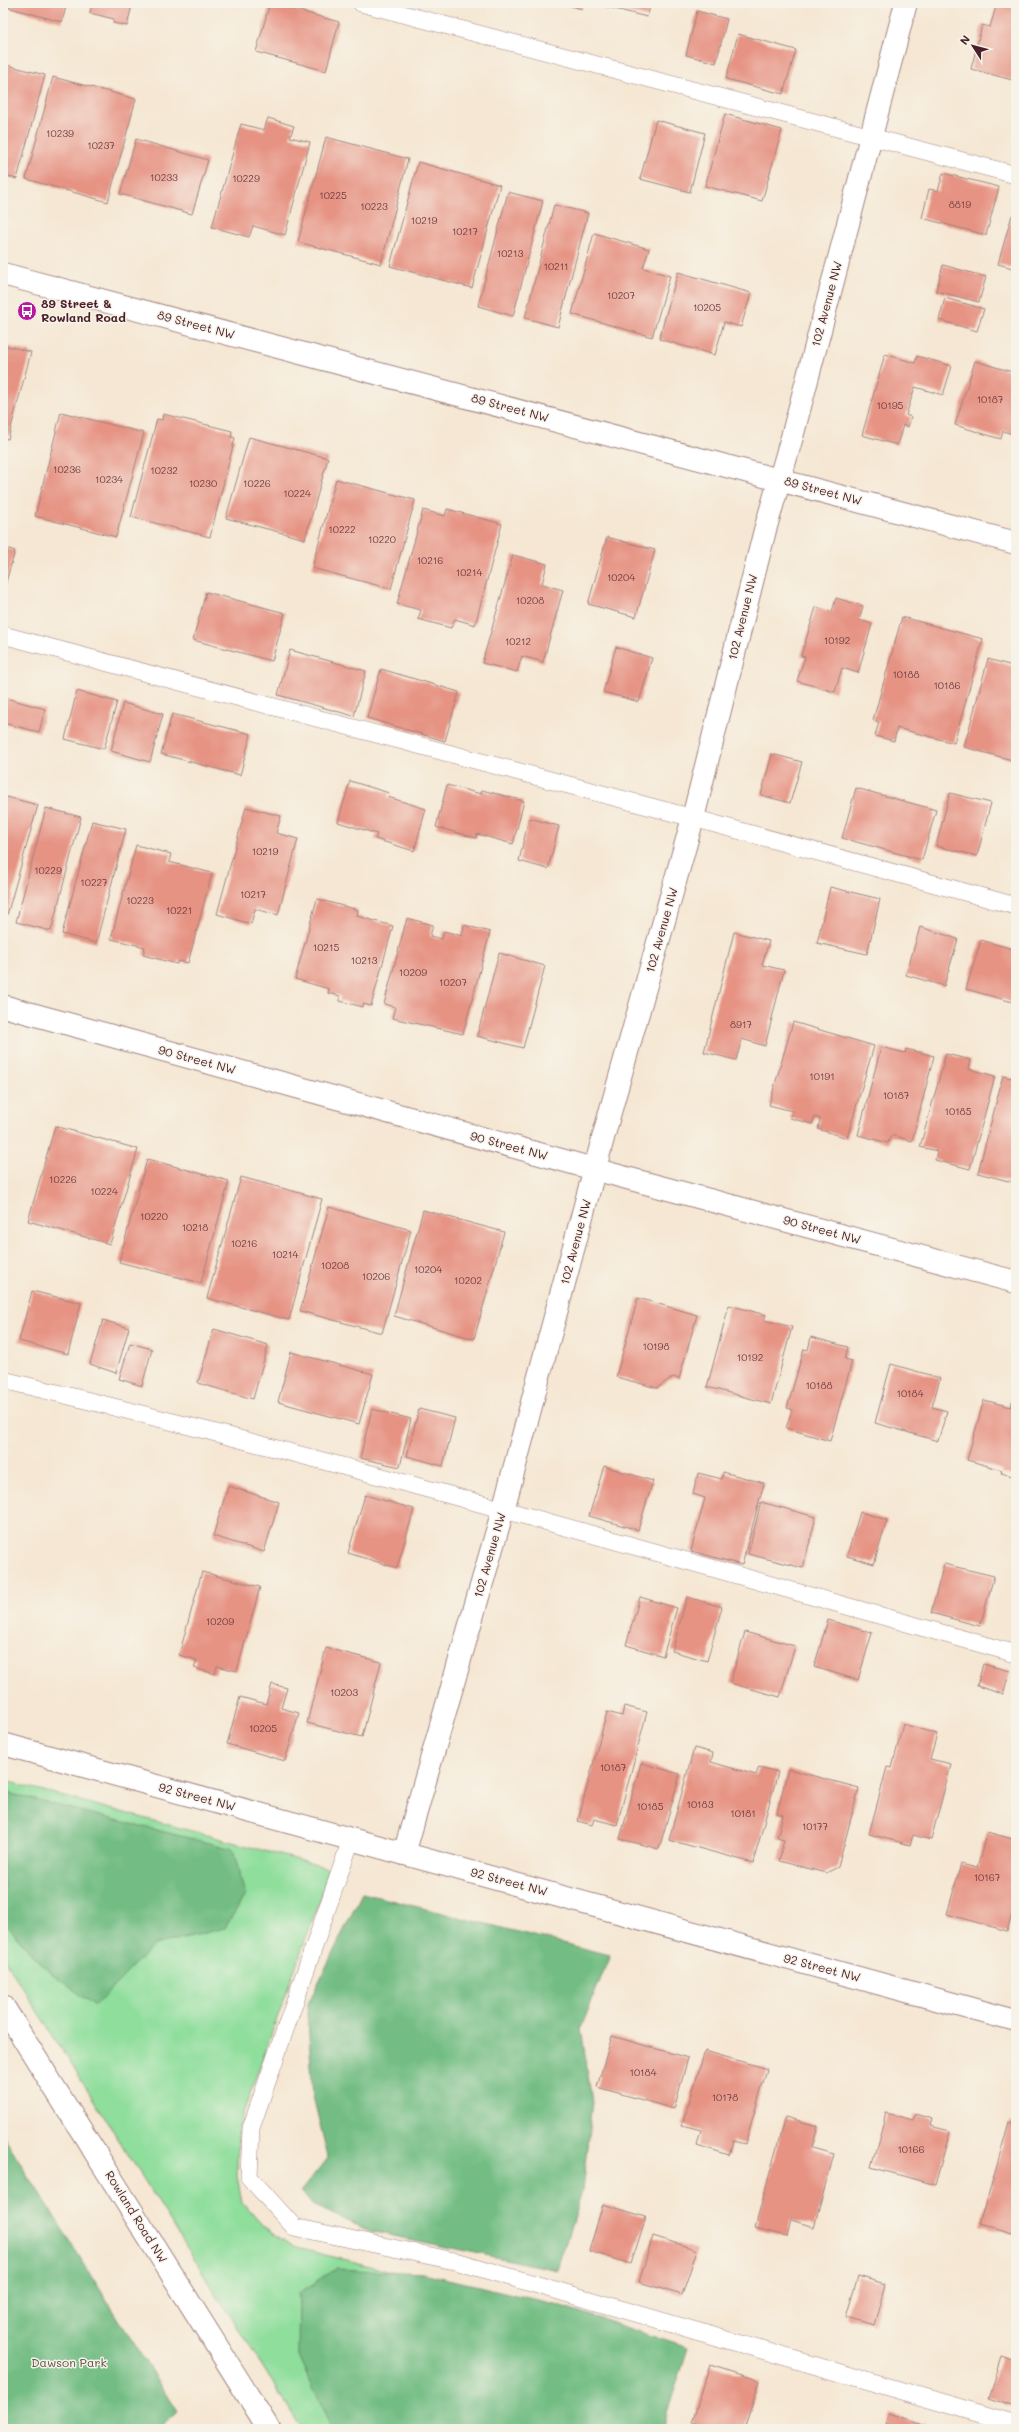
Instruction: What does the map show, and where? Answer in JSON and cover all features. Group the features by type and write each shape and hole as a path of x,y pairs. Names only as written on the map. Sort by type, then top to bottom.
{"street":[{"name":"102 Avenue NW","path":"404,1854 503,1510 596,1170 609,1116 694,818 765,530 780,480 906,3"},
{"name":"89 Street NW","path":"3,274 1016,543"},
{"name":"90 Street NW","path":"3,1006 596,1170 1016,1282"},
{"name":"92 Street NW","path":"3,1744 1016,2021"},
{"name":"Rowland Road NW","path":"3,2006 269,2429"}],"lane":[{"path":"361,3 870,135 1016,175"},
{"path":"3,635 694,818 1016,906"},
{"path":"3,1380 88,1400 503,1510 1016,1654"},
{"path":"351,1840 251,2128 249,2177 294,2227 459,2262 1016,2424"}],"green space":[{"path":"3,1780 328,1868 321,1896 238,2127 237,2176 242,2202 263,2226 293,2247 622,2328 592,2429 302,2429 3,1957"},
{"path":"3,1792 233,1849 245,1895 225,1928 154,1945 95,2006 45,1968 3,1921"},
{"path":"362,1893 610,1955 581,2028 592,2102 582,2191 557,2270 370,2231 312,2205 301,2191 328,2157 313,2096 307,2006"},
{"name":"Dawson Park","path":"3,2135 177,2412 159,2429 3,2427"},
{"path":"336,2269 423,2273 555,2304 688,2348 662,2429 328,2429 329,2423 298,2353 299,2293"}],"building":[{"path":"3,3 67,3 62,22 3,6"},
{"path":"92,3 132,5 127,26 113,23 114,19 90,13"},
{"path":"270,3 339,22 326,71 256,52"},
{"path":"561,3 583,3 582,9"},
{"path":"599,3 651,3 647,17 599,5"},
{"path":"997,3 1016,3 1016,81 971,69 982,25 990,27"},
{"path":"697,11 727,19 716,63 686,55"},
{"path":"738,34 796,50 783,94 726,79"},
{"path":"3,64 45,75 17,179 3,175"},
{"path":"53,77 136,99 108,202 26,179"},
{"path":"725,114 782,130 762,201 705,186"},
{"path":"268,118 294,126 290,137 310,142 285,235 253,226 249,237 212,227 241,124 264,130"},
{"path":"656,120 705,133 690,192 640,179"},
{"path":"326,137 408,159 381,264 298,242"},
{"path":"136,139 208,160 192,214 120,194"},
{"path":"418,162 500,185 472,288 390,266"},
{"path":"943,173 999,187 986,235 922,218 929,189 938,191"},
{"path":"508,192 543,201 513,316 478,306"},
{"path":"554,205 588,213 558,327 525,318"},
{"path":"1012,215 1016,216 1016,269 998,264"},
{"path":"594,233 649,249 643,268 670,276 652,337 572,314"},
{"path":"943,265 986,277 979,302 936,291"},
{"path":"678,272 751,293 741,327 724,322 715,355 659,339"},
{"path":"945,298 984,309 977,331 939,320"},
{"path":"3,345 31,352 8,439 3,438"},
{"path":"885,354 915,363 917,356 952,366 943,395 915,387 906,415 911,417 908,427 903,425 897,445 862,435"},
{"path":"975,361 1016,373 1016,435 1003,431 1001,439 955,425"},
{"path":"61,412 144,433 116,537 35,516"},
{"path":"163,414 232,431 231,437 235,438 210,537 131,517 157,419 162,420"},
{"path":"249,437 328,458 305,539 226,518"},
{"path":"336,479 415,500 391,589 312,568"},
{"path":"447,509 502,524 475,625 455,619 451,628 418,619 421,610 397,604 423,510 445,516"},
{"path":"607,537 655,550 636,617 588,604"},
{"path":"3,547 15,551 3,592"},
{"path":"513,555 547,564 542,584 563,590 543,662 522,656 517,672 482,663"},
{"path":"206,592 285,613 272,661 193,640"},
{"path":"836,598 863,606 859,620 872,624 858,673 842,668 835,692 797,681 805,657 801,656 816,607 832,612"},
{"path":"902,617 983,639 954,743 897,728 894,741 875,736 879,722 873,720"},
{"path":"616,647 652,658 639,702 603,692"},
{"path":"290,650 366,671 354,716 278,695"},
{"path":"988,659 1016,667 1016,761 964,747"},
{"path":"381,669 459,692 445,741 367,718"},
{"path":"77,691 117,702 104,749 65,739"},
{"path":"6,698 45,709 39,732 3,723 3,710"},
{"path":"123,703 163,714 150,762 111,751"},
{"path":"172,714 251,734 240,775 161,754"},
{"path":"772,754 802,762 790,803 761,795"},
{"path":"350,781 389,793 388,797 426,809 414,851 375,839 377,834 338,822"},
{"path":"447,785 481,794 482,790 524,801 513,844 477,834 476,838 436,827"},
{"path":"856,788 936,810 922,860 842,838"},
{"path":"950,793 991,803 977,856 936,846"},
{"path":"3,796 38,805 7,915 3,913"},
{"path":"246,807 281,816 276,833 298,839 278,915 255,909 251,924 217,914"},
{"path":"46,808 81,817 51,931 16,922"},
{"path":"529,818 559,826 548,869 519,861"},
{"path":"92,821 126,829 96,943 62,934"},
{"path":"136,845 171,854 169,862 212,873 188,963 178,961 177,964 143,955 145,947 111,939"},
{"path":"830,887 880,899 867,954 817,943"},
{"path":"317,899 358,910 357,916 393,926 371,1006 363,1004 363,1007 340,1001 340,996 328,993 329,989 295,979"},
{"path":"407,918 433,925 430,936 442,939 444,931 462,936 464,925 490,932 463,1034 392,1018 395,1007 384,1004"},
{"path":"920,927 958,939 944,986 906,975"},
{"path":"734,932 769,941 762,965 784,970 765,1046 742,1039 736,1060 704,1052"},
{"path":"981,940 1016,950 1016,1003 966,989"},
{"path":"499,953 545,966 523,1048 477,1036"},
{"path":"793,1022 874,1046 847,1138 818,1129 820,1119 815,1117 812,1124 790,1118 792,1111 769,1105"},
{"path":"881,1047 905,1053 906,1049 934,1056 912,1141 891,1135 888,1143 858,1135"},
{"path":"946,1054 971,1060 969,1069 995,1076 970,1169 935,1160 937,1151 920,1147"},
{"path":"1003,1076 1016,1079 1016,1183 978,1173"},
{"path":"55,1126 138,1149 110,1244 28,1221"},
{"path":"147,1159 229,1181 201,1283 119,1262"},
{"path":"241,1177 322,1199 289,1320 207,1298"},
{"path":"329,1207 411,1230 382,1333 300,1311"},
{"path":"423,1210 504,1232 474,1339 394,1316"},
{"path":"32,1291 81,1303 68,1354 19,1341"},
{"path":"638,1298 697,1315 679,1379 673,1377 657,1388 616,1377"},
{"path":"729,1305 766,1315 764,1320 792,1327 771,1404 707,1387"},
{"path":"103,1320 129,1328 116,1373 90,1364"},
{"path":"214,1329 268,1345 253,1399 198,1383"},
{"path":"811,1337 848,1347 845,1359 852,1361 830,1441 786,1428 792,1410 787,1408 804,1349 808,1350"},
{"path":"130,1343 152,1349 142,1386 119,1379"},
{"path":"291,1352 373,1374 359,1424 278,1402"},
{"path":"891,1364 940,1378 932,1407 947,1411 938,1441 875,1423"},
{"path":"984,1400 1011,1407 1012,1401 1016,1402 1016,1477 1001,1473 1002,1470 967,1460"},
{"path":"372,1409 411,1419 400,1467 360,1458"},
{"path":"419,1409 455,1418 443,1466 407,1456"},
{"path":"604,1466 653,1481 638,1530 589,1516"},
{"path":"723,1472 764,1483 742,1565 691,1551 705,1498 693,1494 698,1473 722,1479"},
{"path":"228,1486 279,1502 264,1552 213,1536"},
{"path":"365,1495 414,1509 397,1568 348,1553"},
{"path":"761,1502 816,1517 803,1568 748,1554"},
{"path":"860,1512 887,1520 874,1564 847,1556"},
{"path":"944,1564 994,1576 980,1626 931,1613"},
{"path":"202,1572 260,1587 237,1671 217,1666 215,1674 194,1668 197,1660 179,1655"},
{"path":"640,1597 677,1608 663,1656 626,1645"},
{"path":"687,1597 722,1607 707,1661 672,1651"},
{"path":"828,1620 872,1633 858,1680 814,1667"},
{"path":"745,1632 795,1646 780,1697 730,1683"},
{"path":"326,1648 381,1662 362,1737 307,1723"},
{"path":"983,1664 1010,1671 1003,1694 977,1686"},
{"path":"272,1684 287,1688 281,1708 299,1713 285,1761 227,1744 240,1697 266,1704"},
{"path":"624,1706 647,1712 617,1825 594,1819 592,1825 578,1821 607,1712 622,1716"},
{"path":"903,1724 937,1734 930,1759 951,1764 931,1840 913,1835 910,1845 869,1834 887,1767 892,1768"},
{"path":"694,1748 713,1753 711,1762 756,1775 759,1767 778,1772 753,1863 669,1840"},
{"path":"641,1763 680,1774 659,1849 620,1839"},
{"path":"788,1769 859,1788 838,1867 826,1873 779,1861 784,1840 777,1838 783,1815 777,1813"},
{"path":"987,1832 1016,1840 1016,1915 1012,1914 1007,1931 947,1914 961,1864 977,1868"},
{"path":"612,2036 688,2058 674,2109 597,2087"},
{"path":"705,2051 767,2069 745,2144 733,2141 729,2155 697,2145 701,2130 682,2125"},
{"path":"886,2113 913,2120 915,2114 932,2119 930,2126 950,2131 935,2185 871,2167"},
{"path":"785,2117 818,2126 812,2148 834,2154 814,2227 791,2220 787,2236 755,2228"},
{"path":"1009,2122 1016,2124 1016,2235 980,2225"},
{"path":"603,2204 646,2217 631,2264 589,2251"},
{"path":"653,2236 697,2250 682,2295 639,2282"},
{"path":"858,2276 885,2284 874,2325 846,2317"},
{"path":"1001,2356 1016,2361 1016,2407 988,2398"},
{"path":"710,2365 760,2381 744,2429 709,2429 692,2423"},
{"path":"891,2414 935,2429 886,2429"}],"place":[{"name":"89 Street & Rowland Road","path":"27,311"}]}
